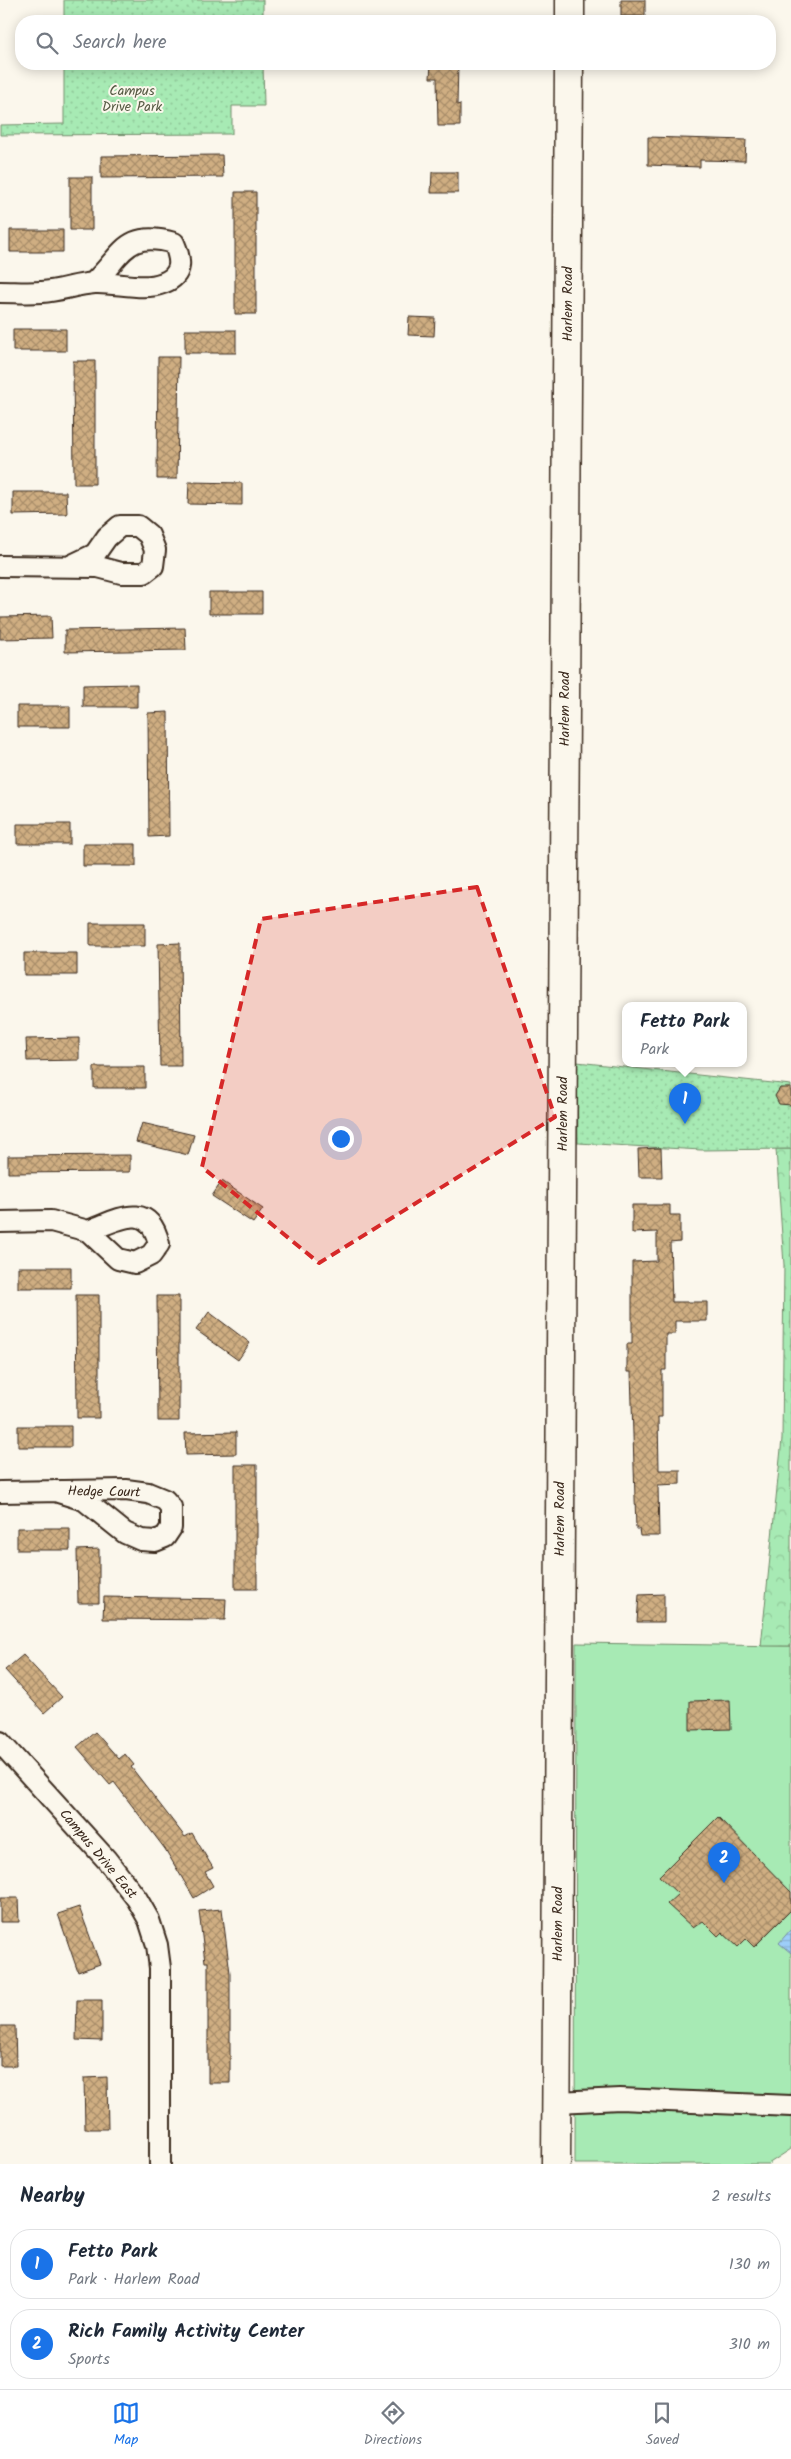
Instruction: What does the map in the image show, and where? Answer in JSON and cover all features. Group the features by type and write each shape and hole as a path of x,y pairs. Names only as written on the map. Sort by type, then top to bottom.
{"main road":[{"path":"570,0 570,15"},
{"name":"Harlem Road","path":"556,2164 569,70"}],"street":[{"path":"0,292 42,292 93,284"},
{"path":"0,566 72,566"},
{"path":"0,1222 51,1222 88,1231"},
{"name":"Hedge Court","path":"0,1492 55,1491 126,1490 148,1493 166,1500 171,1507 172,1528 165,1537 154,1541 141,1540 124,1533 84,1500 55,1491"},
{"name":"Campus Drive East","path":"0,1742 106,1859 137,1899 149,1920 157,1945 160,1968 160,2164"},
{"path":"557,2102 620,2099 791,2106"}],"highlighted area":[{"path":"477,887 555,1117 319,1263 202,1167 261,919"}],"green space":[{"path":"64,0 263,0 263,15 64,15"},
{"name":"Campus Drive Park","path":"64,70 263,70 264,106 232,106 232,134 0,135 0,125 64,124"},
{"path":"577,1062 791,1085 791,1149 701,1150 578,1143"},
{"path":"776,1149 791,1149 791,1646 761,1646 782,1439 784,1265"},
{"path":"576,1643 791,1646 791,2149 768,2164 575,2164"}],"water":[{"path":"791,1929 791,1953 779,1943"}],"building":[{"path":"621,0 645,0 645,15 621,15"},
{"path":"431,70 458,70 457,105 460,104 460,126 438,126 437,78 430,78"},
{"path":"648,137 746,140 745,161 700,160 700,167 648,165"},
{"path":"222,155 223,177 101,178 101,156"},
{"path":"432,172 458,172 458,193 431,193"},
{"path":"70,177 92,177 92,230 70,230"},
{"path":"235,192 256,192 256,314 235,314"},
{"path":"10,230 63,230 63,252 10,252"},
{"path":"409,317 435,318 434,336 408,335"},
{"path":"13,329 66,329 66,351 13,351"},
{"path":"185,330 236,330 236,353 185,353"},
{"path":"158,357 179,357 177,479 157,479"},
{"path":"73,361 95,361 95,484 74,484"},
{"path":"189,482 242,483 242,505 188,504"},
{"path":"13,492 66,492 67,514 13,515"},
{"path":"209,592 262,592 262,614 209,614"},
{"path":"51,616 52,638 0,639 0,617"},
{"path":"185,628 186,650 65,652 65,630"},
{"path":"137,684 137,707 83,707 83,685"},
{"path":"17,706 70,706 70,727 17,727"},
{"path":"168,712 169,836 149,837 148,713"},
{"path":"17,824 70,824 70,844 17,844"},
{"path":"83,844 136,844 136,866 83,866"},
{"path":"90,923 145,923 145,946 90,946"},
{"path":"180,943 181,1066 160,1066 158,944"},
{"path":"24,953 77,953 77,975 24,975"},
{"path":"79,1038 79,1060 27,1061 26,1039"},
{"path":"94,1067 145,1067 145,1088 94,1088"},
{"path":"780,1088 791,1088 791,1105 779,1104 775,1096"},
{"path":"142,1123 194,1135 188,1155 136,1142"},
{"path":"661,1148 662,1177 639,1177 638,1149"},
{"path":"130,1155 130,1172 8,1173 8,1156"},
{"path":"222,1181 263,1209 253,1223 212,1196"},
{"path":"632,1205 670,1205 670,1215 680,1215 680,1242 670,1243 672,1302 707,1302 707,1321 675,1321 675,1334 666,1334 666,1370 662,1370 662,1417 658,1417 659,1470 680,1470 680,1484 658,1485 659,1536 640,1536 639,1529 636,1529 631,1372 627,1372 627,1344 632,1344 632,1262 657,1261 657,1232 632,1233"},
{"path":"18,1267 71,1267 71,1288 18,1288"},
{"path":"76,1295 99,1295 99,1418 77,1418"},
{"path":"157,1296 179,1296 179,1421 158,1421"},
{"path":"209,1312 250,1343 238,1360 196,1330"},
{"path":"18,1426 71,1426 71,1447 18,1447"},
{"path":"236,1432 236,1454 186,1455 185,1433"},
{"path":"235,1465 257,1465 257,1589 235,1589"},
{"path":"17,1528 70,1528 70,1550 17,1550"},
{"path":"99,1549 99,1603 78,1603 77,1550"},
{"path":"664,1594 664,1622 637,1622 639,1595"},
{"path":"104,1597 226,1599 225,1620 103,1619"},
{"path":"23,1655 62,1697 44,1713 5,1670"},
{"path":"730,1700 731,1729 690,1730 690,1701"},
{"path":"95,1732 119,1759 125,1754 134,1765 131,1767 185,1837 192,1833 213,1868 205,1872 213,1886 194,1898 165,1849 114,1782 110,1785 77,1747"},
{"path":"718,1817 791,1892 791,1910 754,1947 746,1939 738,1947 722,1932 718,1936 703,1921 693,1928 667,1904 678,1894 659,1876"},
{"path":"0,1898 18,1898 19,1922 0,1922"},
{"path":"79,1907 100,1964 78,1972 58,1914"},
{"path":"222,1909 230,1973 230,2083 208,2083 208,1962 205,1962 199,1911"},
{"path":"77,2000 102,2000 102,2041 76,2040"},
{"path":"0,2026 15,2026 16,2066 0,2066"},
{"path":"107,2077 108,2129 85,2129 84,2078"}],"place":[{"name":"Fetto Park","path":"685,1124"},
{"name":"Rich Family Activity Center","path":"724,1883"}]}
